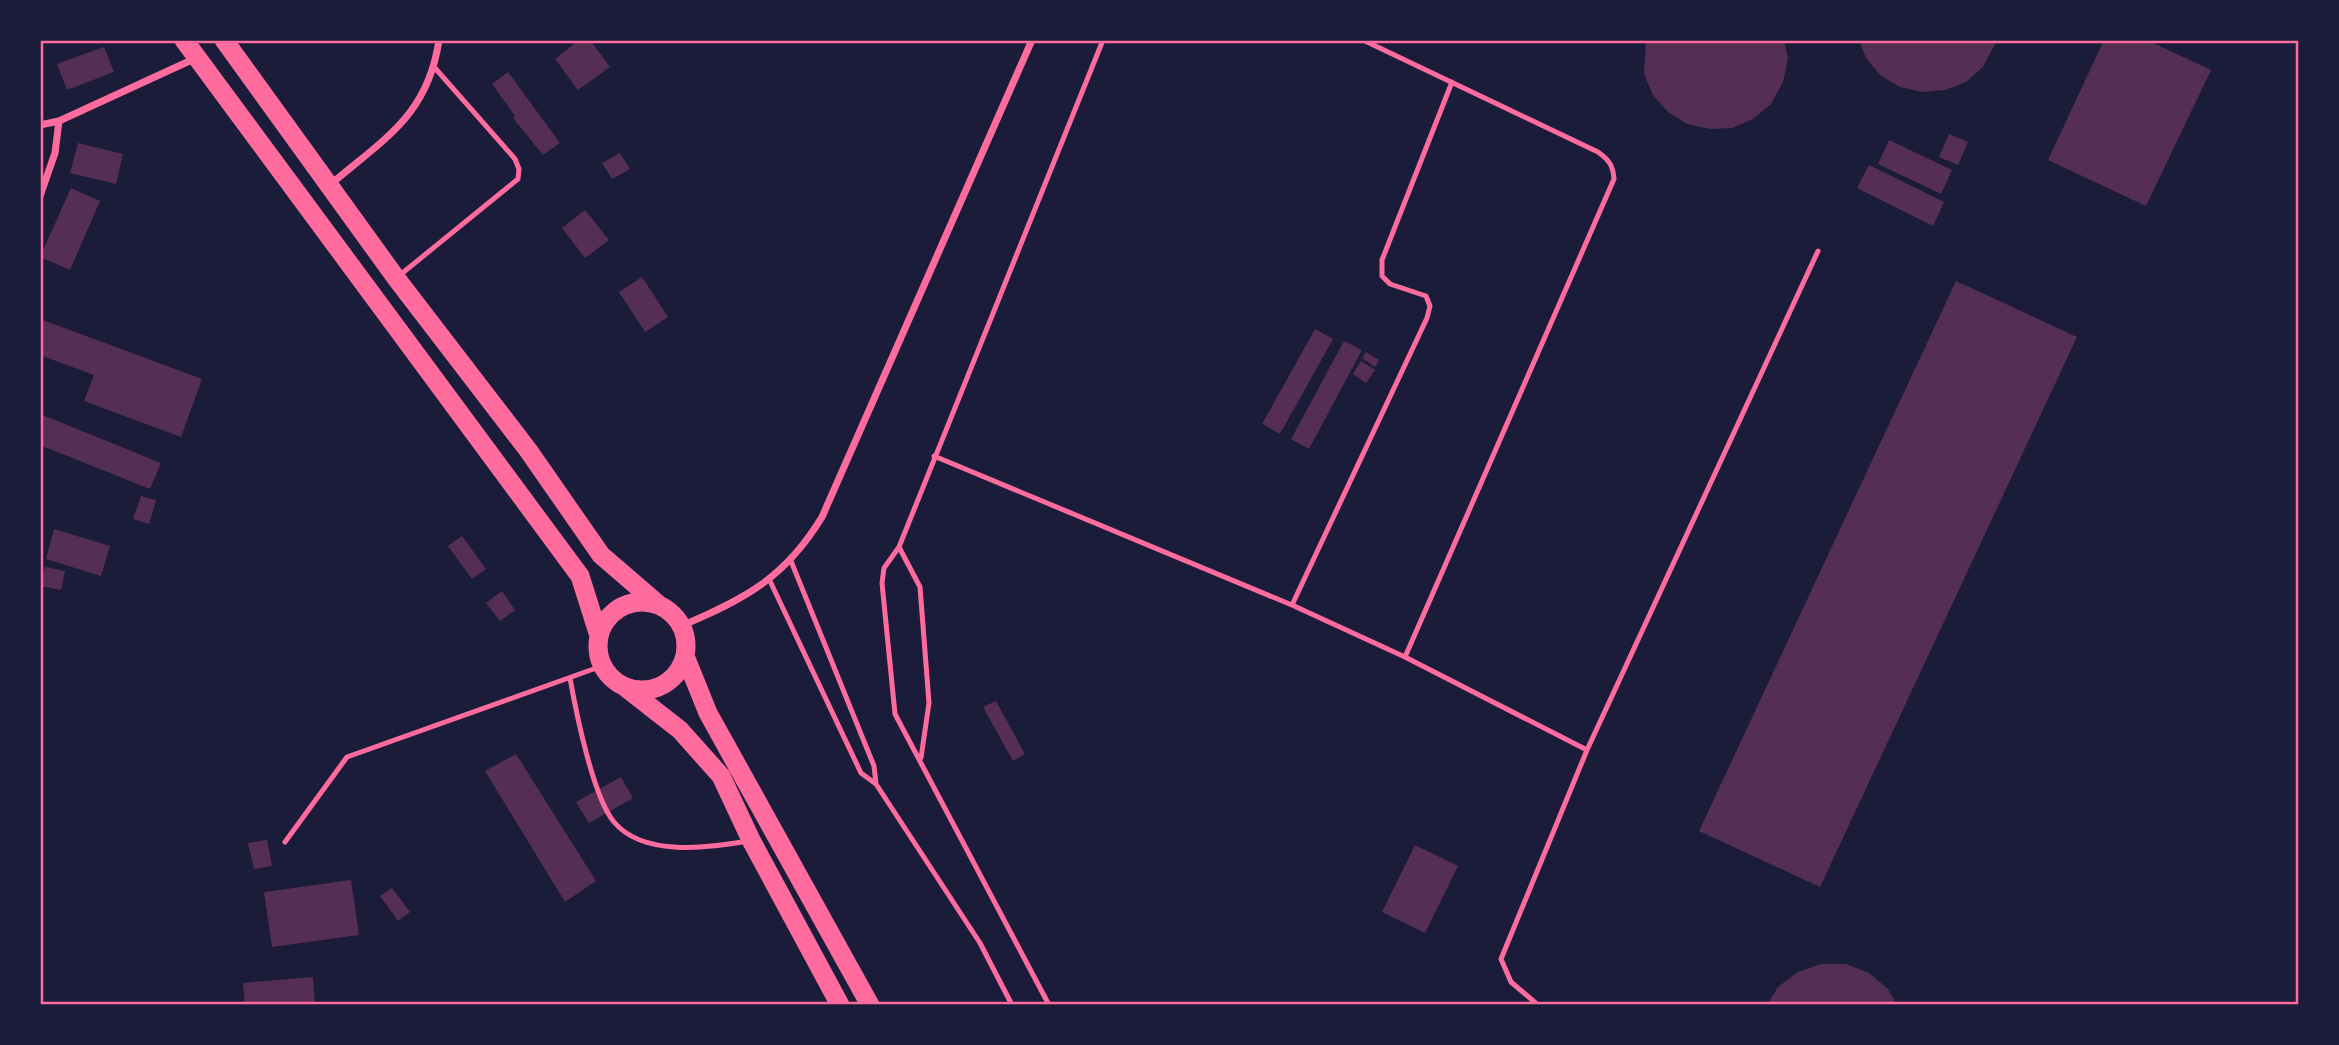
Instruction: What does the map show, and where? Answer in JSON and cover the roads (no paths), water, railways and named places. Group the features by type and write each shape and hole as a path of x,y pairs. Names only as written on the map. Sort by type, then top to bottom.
{"highway":[{"path":"184,40 580,576 598,636 602,666 611,679 680,730 720,776 751,840 840,1005"},
{"path":"224,40 331,184 396,278 498,410 601,555 659,606 672,614 681,626 686,641 685,656 680,670 669,682 647,690 625,687"},
{"path":"598,636 611,614 622,607 647,602 659,606"},
{"path":"685,656 708,713 870,1005"}],"street":[{"path":"331,184 401,124 420,102 435,68 439,40"},
{"path":"681,626 735,603 770,581 790,561 822,517 1032,40"},
{"path":"40,125 59,121 197,58"},
{"path":"40,196 55,153 59,121"}],"lane":[{"path":"1049,1005 895,713 882,583 884,568 899,547 1103,40"},
{"path":"1363,40 1598,152 1609,160 1614,179 1405,657"},
{"path":"396,278 518,179 519,169 515,159 435,68"},
{"path":"1292,605 1427,318 1430,306 1426,296 1391,284 1382,276 1382,260 1452,82"},
{"path":"1538,1005 1511,982 1501,959 1587,750 1818,251"},
{"path":"934,456 1292,605 1405,657 1587,750"},
{"path":"899,547 920,587 929,703 921,758"},
{"path":"790,561 874,766 876,784"},
{"path":"770,581 861,772 876,784 980,943 1012,1005"},
{"path":"285,842 347,757 602,666"},
{"path":"570,678 580,728 604,805 614,823 633,837 681,848 751,840"}]}
